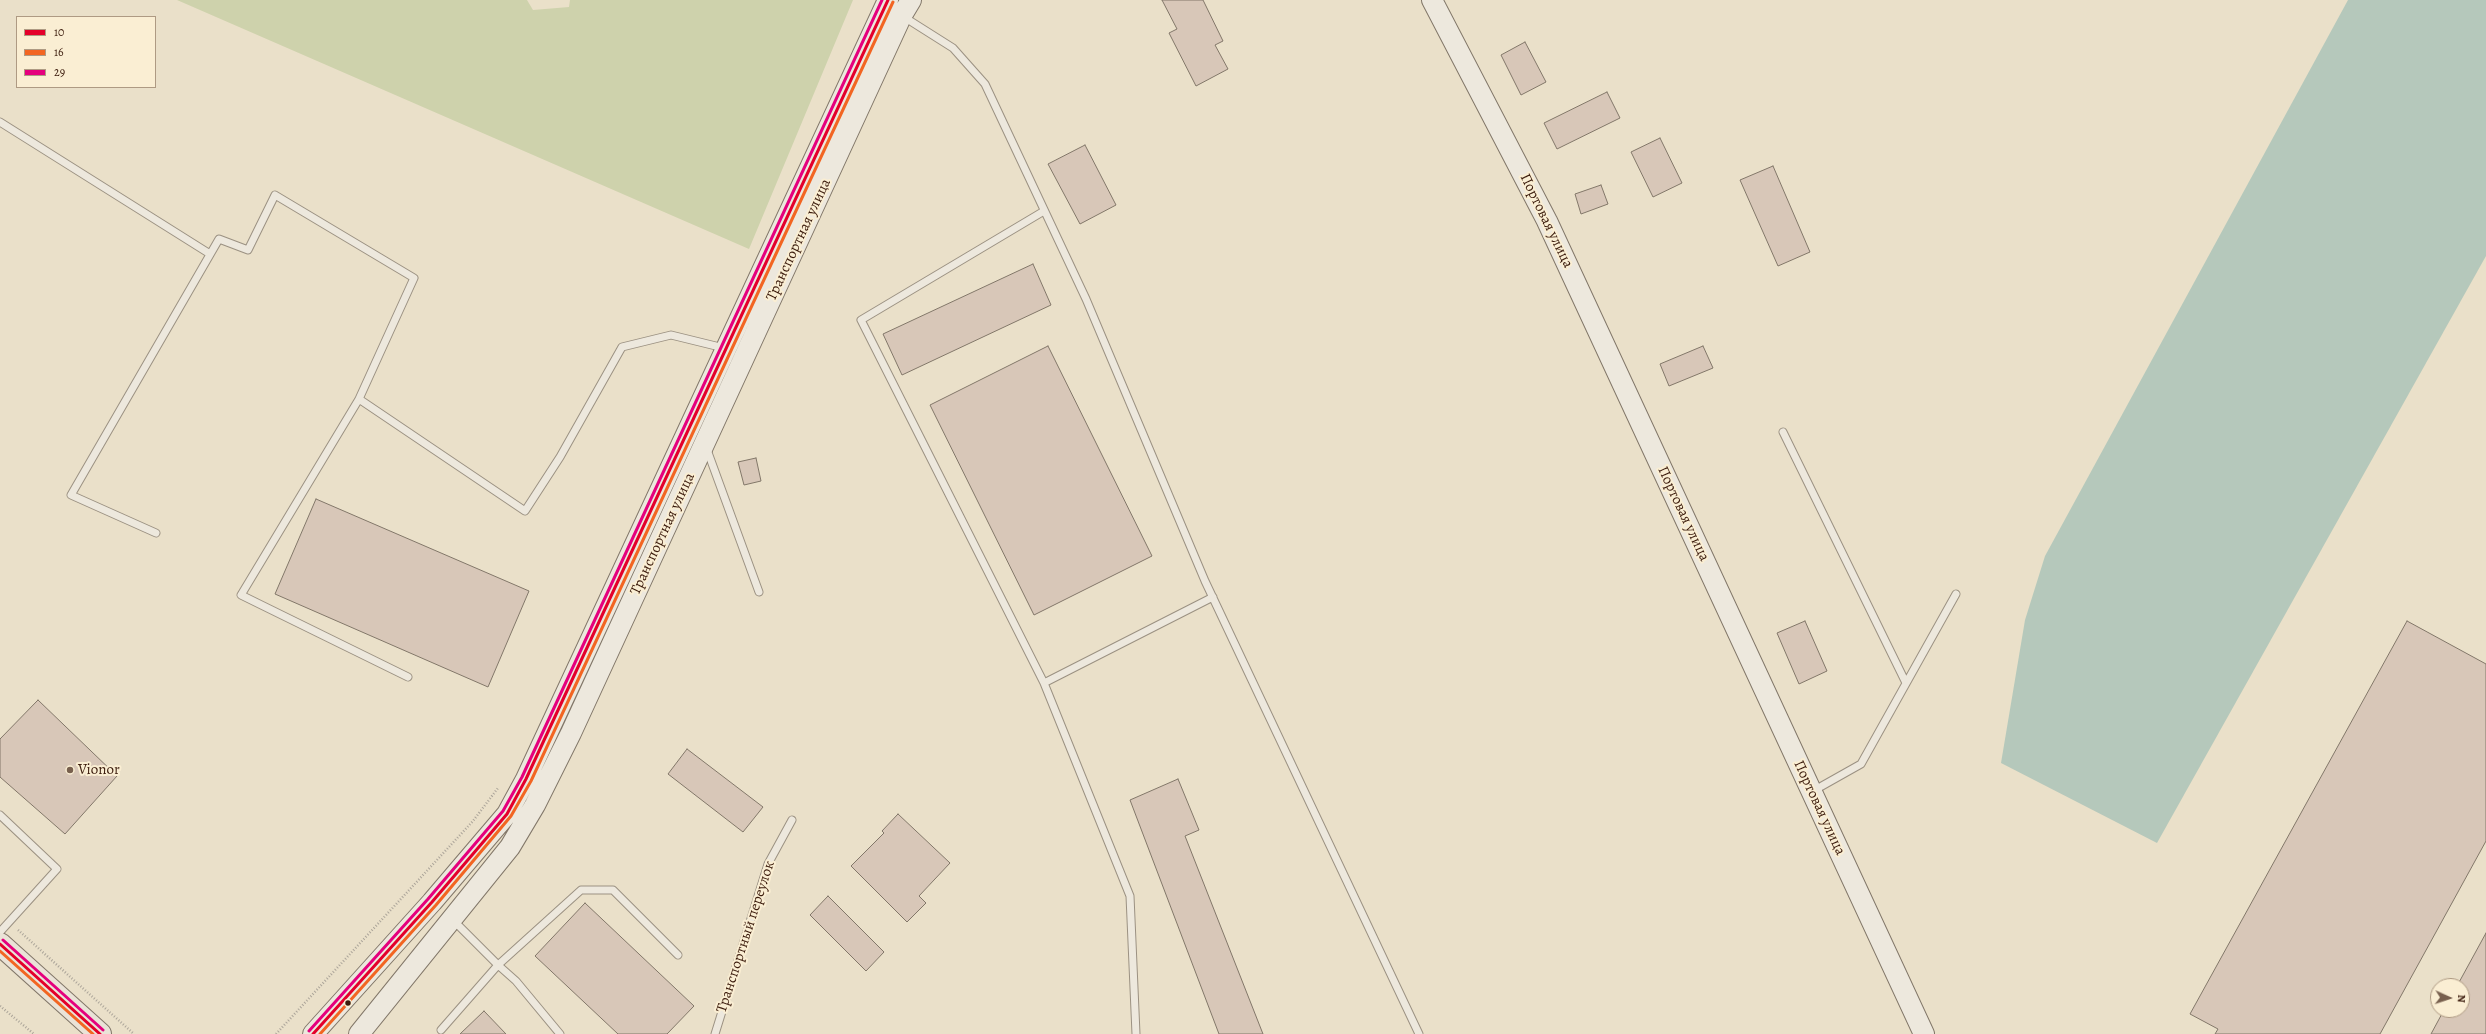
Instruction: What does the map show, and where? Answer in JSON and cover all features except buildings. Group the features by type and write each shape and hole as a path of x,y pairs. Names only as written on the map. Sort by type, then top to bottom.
{"main road":[{"name":"Портовая улица","path":"1432,0 1548,221 1924,1034"},
{"name":"Транспортная улица","path":"313,1034 437,897 507,814 526,779 688,433 886,2"},
{"name":"Транспортная улица","path":"359,1034 510,846 535,805 574,726 906,8"},
{"path":"0,944 100,1034"}],"lane":[{"path":"886,2 906,8 952,48 985,84 1086,299 1213,597 1419,1034"},
{"path":"0,122 210,254"},
{"path":"156,533 71,495 219,239 248,250 275,195 414,278 359,399 241,595 408,677"},
{"path":"1044,211 861,320 1044,683 1130,896 1136,1034"},
{"path":"359,399 525,511 560,457 622,347 671,335 726,349"},
{"path":"1784,432 1906,683"},
{"path":"688,433 705,443 759,592"},
{"path":"1812,792 1861,764 1956,594"},
{"path":"1044,683 1213,597"},
{"path":"0,815 57,869 0,932"},
{"name":"Транспортный переулок","path":"715,1034 768,864 792,820"},
{"path":"441,1030 498,965 581,890 613,890 678,955"},
{"path":"452,919 516,981 560,1034"}],"path":[{"path":"276,1034 473,821 500,785"},
{"path":"9,922 134,1034"},
{"path":"0,1006 34,1034"}],"green space":[{"path":"177,0 527,0 533,10 569,7 570,0 853,0 749,249"}],"shaded area":[{"path":"2348,0 2486,0 2486,256 2157,843 2001,763 2025,620 2045,556"}],"transit line":[{"name":"29","path":"309,1031 428,899 503,811 522,777 882,0"},
{"name":"10","path":"313,1034 432,902 507,814 526,779 888,0"},
{"name":"16","path":"320,1034 436,905 511,816 531,781 893,2"},
{"name":"29","path":"3,940 103,1030"},
{"name":"10","path":"0,944 100,1034"},
{"name":"16","path":"0,951 93,1034"}],"place":[{"name":"Vionor","path":"70,770"}]}
